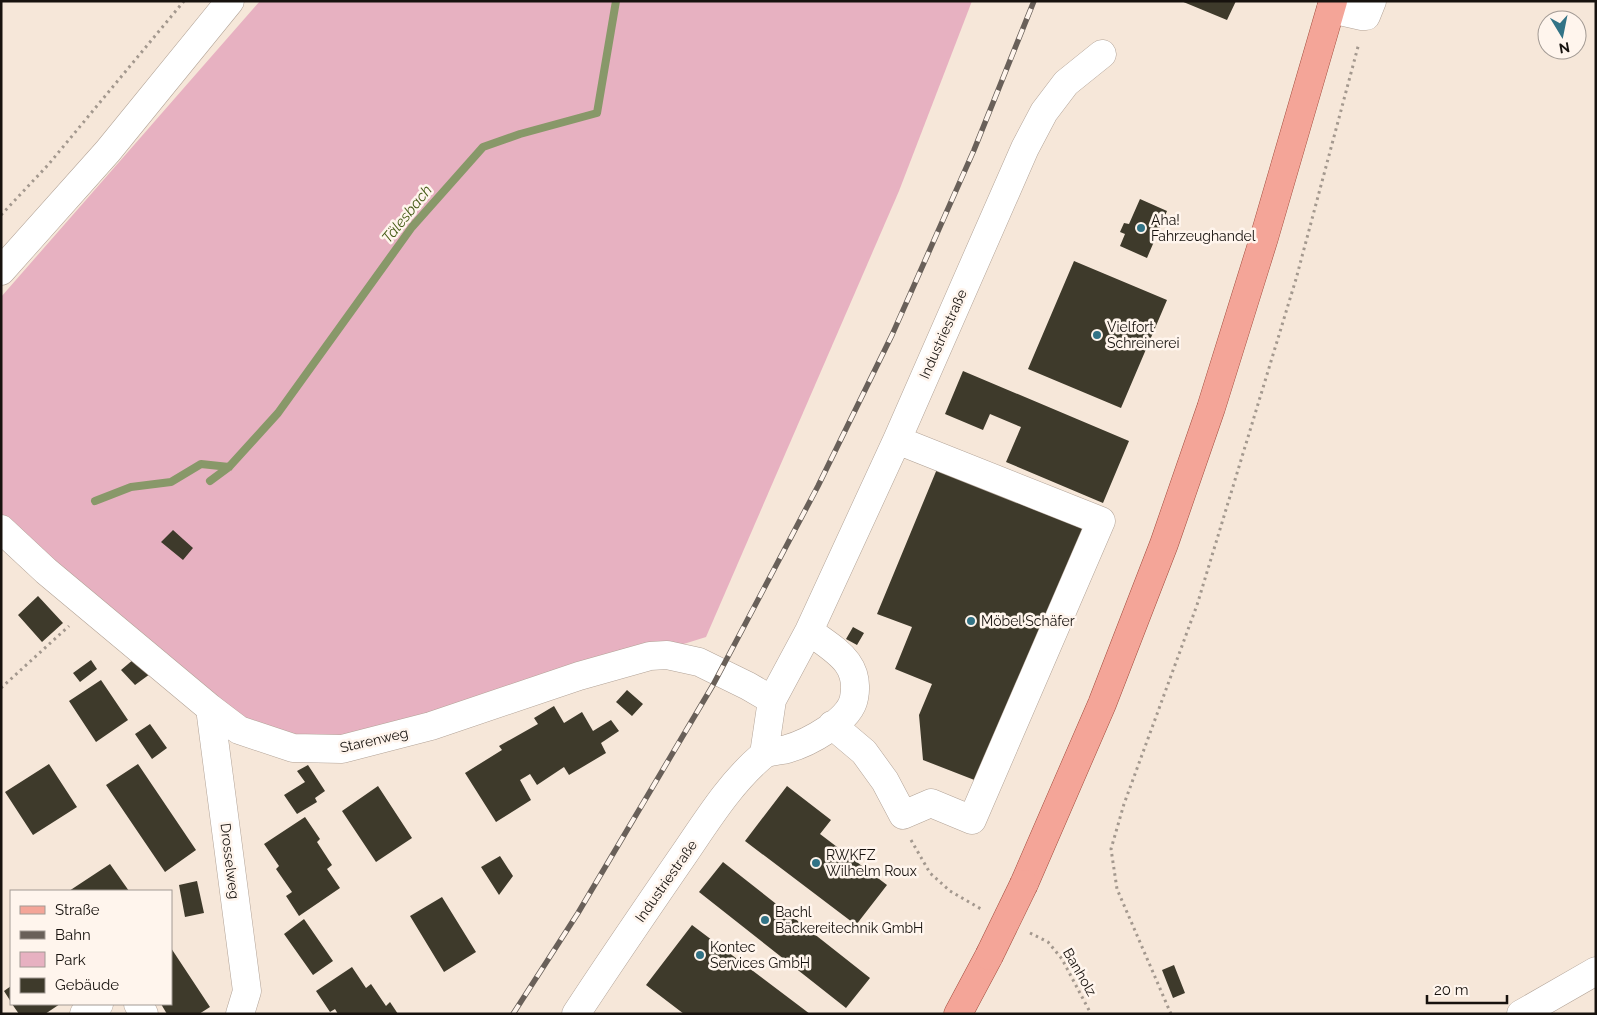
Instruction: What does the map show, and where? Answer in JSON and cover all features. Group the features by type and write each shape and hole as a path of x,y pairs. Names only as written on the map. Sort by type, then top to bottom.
{"main road":[{"path":"958,1014 1024,884 1102,704 1167,534 1211,408 1264,238 1332,5"}],"street":[{"path":"1,271 108,151 230,1"},
{"path":"1332,5 1362,16 1369,8"},
{"name":"Industriestraße","path":"576,1014 729,790 764,754 772,700 809,632 896,440 1024,148 1044,112 1066,83 1102,54"},
{"path":"832,725 864,752 885,782 903,815 931,803 972,820 1100,521 896,440"},
{"name":"Starenweg","path":"1,529 46,571 239,730 293,748 342,749 431,726 579,676 650,656 667,655 699,662 772,700"},
{"path":"764,754 805,743 820,736 845,715 854,699 854,674 849,663 809,632"},
{"name":"Drosselweg","path":"210,708 246,991 240,1014"},
{"path":"1521,1014 1596,971"},
{"path":"84,1014 98,1005"}],"path":[{"path":"1,215 48,165 184,1"},
{"path":"1171,1014 1117,889 1111,849 1124,804 1202,586 1296,280 1369,8"},
{"path":"1,688 90,607"},
{"path":"903,815 909,835 930,873 950,891 989,913"},
{"name":"Banholz","path":"1023,930 1048,942 1062,959 1091,1014"}],"green space":[{"path":"260,1 972,1 899,191 706,637 342,751 237,731 1,516 1,297"}],"building":[{"path":"1181,1 1236,1 1227,20"},
{"name":"Aha! Fahrzeughandel","path":"1140,199 1167,211 1147,258 1120,246 1125,234 1120,232 1124,223 1129,224"},
{"name":"Vielfort Schreinerei","path":"1074,261 1167,300 1121,408 1028,369"},
{"path":"963,371 1129,441 1103,503 1006,462 1021,427 990,414 983,430 945,414"},
{"name":"Möbel Schäfer","path":"937,469 1086,530 977,781 923,760 919,715 932,684 895,669 912,627 877,614"},
{"path":"173,530 193,548 183,560 161,542"},
{"path":"38,596 63,623 42,642 18,615"},
{"path":"853,627 864,633 857,645 846,639"},
{"path":"134,659 150,674 135,685 121,670"},
{"path":"91,660 97,669 80,682 73,673"},
{"path":"101,680 128,720 96,742 69,701"},
{"path":"627,690 643,704 632,716 616,702"},
{"path":"554,706 564,723 582,712 593,731 611,720 619,731 601,743 606,753 569,775 564,767 537,785 530,774 520,780 531,800 496,822 465,773 502,750 499,746 538,724 534,718"},
{"path":"150,724 167,748 152,759 135,734"},
{"path":"49,764 77,807 33,835 5,792"},
{"path":"138,764 196,850 165,872 106,785"},
{"path":"308,765 325,791 315,798 317,802 297,814 284,795 305,782 297,771"},
{"path":"378,786 412,838 376,862 342,811"},
{"name":"RWKFZ Wilhelm Roux","path":"787,786 831,820 820,834 887,885 856,925 745,841"},
{"path":"305,817 320,839 317,842 332,865 327,869 340,888 299,916 286,896 292,892 276,869 279,866 264,844"},
{"path":"500,856 513,876 499,895 481,867"},
{"name":"Bachl Bäckereitechnik GmbH","path":"723,862 870,978 846,1008 699,892"},
{"path":"110,864 128,890 71,890"},
{"path":"197,881 204,913 185,917 179,885"},
{"path":"442,897 476,952 444,972 410,916"},
{"path":"304,919 333,961 313,975 284,934"},
{"name":"Kontec Services GmbH","path":"692,925 810,1014 684,1014 646,985"},
{"path":"172,950 210,1007 199,1014 167,1014 162,1005 172,1005"},
{"path":"1174,965 1185,993 1173,998 1162,970"},
{"path":"352,967 366,988 371,984 386,1006 390,1002 398,1014 338,1014 335,1009 330,1012 316,991"},
{"path":"10,987 10,1000 4,991"},
{"path":"13,1005 58,1005 45,1014 19,1014"}],"waterway":[{"name":"Tälesbach","path":"210,481 229,467 278,413 412,227 483,147 520,134 597,113 616,1"},
{"path":"95,501 131,487 171,482 201,464 229,467"}],"railway":[{"path":"513,1014 578,913 713,685 818,486 892,335 974,150 1034,1"}],"place":[{"name":"Aha! Fahrzeughandel","path":"1141,228"},
{"name":"Vielfort Schreinerei","path":"1097,335"},
{"name":"Möbel Schäfer","path":"971,621"},
{"name":"RWKFZ Wilhelm Roux","path":"816,863"},
{"name":"Bachl Bäckereitechnik GmbH","path":"765,920"},
{"name":"Kontec Services GmbH","path":"700,955"}]}
